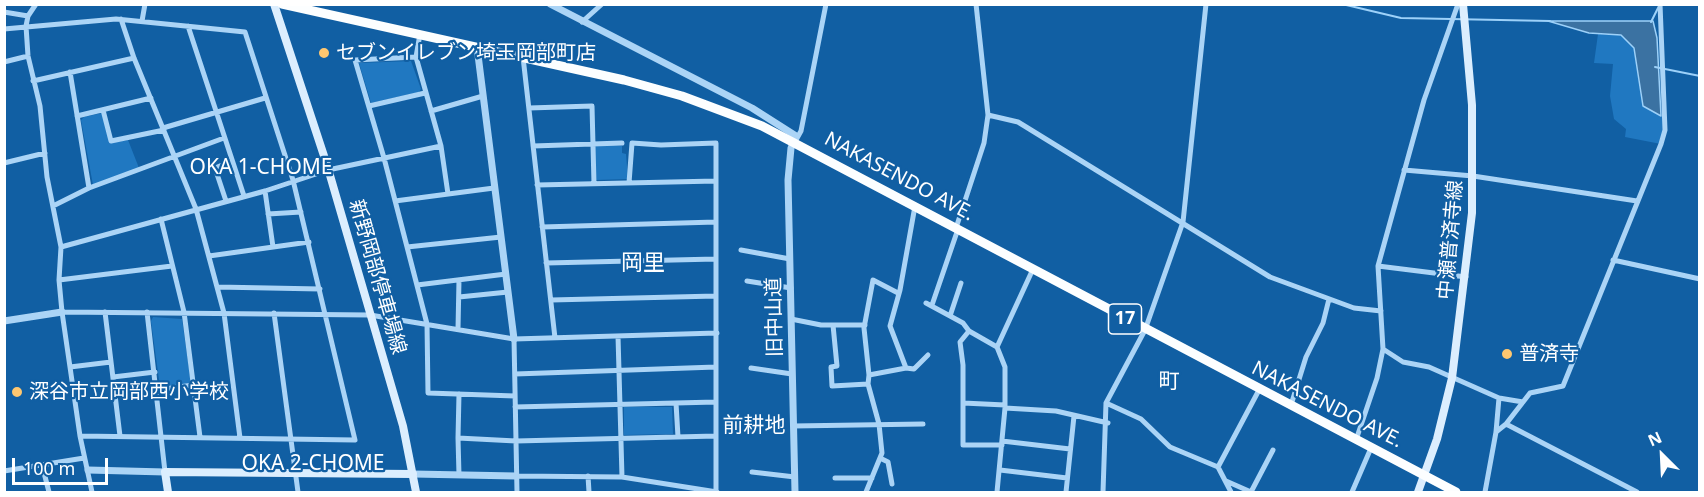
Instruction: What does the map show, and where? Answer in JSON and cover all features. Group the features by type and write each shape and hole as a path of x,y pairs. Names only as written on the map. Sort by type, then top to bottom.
{"highway":[{"name":"NAKASENDO AVE.","path":"282,4 624,80 682,96 750,122 795,142 1145,330 1456,492"}],"main road":[{"name":"新野岡部停車場線","path":"274,4 328,170 403,426 416,492"},
{"name":"中瀬普済寺線","path":"1418,492 1444,414 1452,378 1466,277 1473,176 1472,105 1460,4"},
{"path":"168,492 165,472 413,474"}],"street":[{"path":"36,4 28,16 26,26 28,56 40,106 45,153 61,247 59,280 62,312 80,436 92,492"},
{"path":"142,21 145,4"},
{"path":"550,4 742,104 794,134 795,142"},
{"path":"582,22 602,4"},
{"path":"795,142 801,131 826,4"},
{"path":"932,305 984,143 988,115 976,4"},
{"path":"1103,492 1108,423 1106,403 1145,330 1183,222 1206,4"},
{"path":"1356,440 1377,378 1383,349 1378,266 1424,100 1460,4"},
{"path":"1496,432 1506,424 1530,393 1563,386 1665,130 1660,4"},
{"path":"4,12 28,16"},
{"path":"121,19 134,58 196,209 224,313 240,438"},
{"path":"4,29 121,19 245,32 293,180 355,440 80,436"},
{"path":"188,26 215,114 244,196"},
{"path":"420,34 416,57 441,146 448,194"},
{"path":"477,46 514,339 516,492"},
{"path":"4,62 28,56"},
{"path":"416,57 355,60 384,158 427,324 428,393 515,396"},
{"path":"523,57 555,338"},
{"path":"33,81 134,58"},
{"path":"69,72 89,188"},
{"path":"369,106 425,93"},
{"path":"431,111 483,96"},
{"path":"77,116 152,98"},
{"path":"103,110 111,141 164,129 266,99"},
{"path":"739,118 742,104"},
{"path":"742,104 750,112 750,122"},
{"path":"529,108 592,106 594,184"},
{"path":"988,115 1018,122 1270,277 1354,308 1381,311"},
{"path":"53,206 89,188 224,138"},
{"path":"413,474 622,477 717,492 716,142 662,145 632,143 629,183"},
{"name":"旧中山道","path":"795,142 792,148 788,180 795,492"},
{"path":"533,146 622,143"},
{"path":"61,247 265,191 328,170 441,146"},
{"path":"4,163 45,153"},
{"path":"226,201 215,168 232,161"},
{"path":"1404,170 1473,176 1637,201"},
{"path":"537,185 716,181"},
{"path":"395,201 494,188"},
{"path":"265,191 273,247"},
{"path":"906,368 890,326 915,206"},
{"path":"268,214 301,212"},
{"path":"161,219 184,312 200,437"},
{"path":"542,227 716,222"},
{"path":"407,248 501,237"},
{"path":"209,256 309,242"},
{"path":"741,250 790,259"},
{"path":"546,263 716,259"},
{"path":"1613,260 1700,279"},
{"path":"59,280 172,266"},
{"path":"1378,266 1466,277"},
{"path":"997,347 1033,269"},
{"path":"417,285 506,274"},
{"path":"458,329 459,280"},
{"path":"866,492 880,458 879,424 868,384 865,325 873,280 898,293"},
{"path":"747,281 791,288"},
{"path":"950,316 961,283"},
{"path":"217,287 320,289"},
{"path":"459,297 508,292"},
{"path":"551,300 717,296"},
{"path":"1290,406 1306,357 1323,323 1329,299"},
{"path":"926,303 963,323 969,331 997,347 1005,367 1005,406 998,492"},
{"path":"4,321 62,312 274,313 370,315 514,339 717,333"},
{"path":"105,312 120,436"},
{"path":"88,470 165,472 163,437 147,312"},
{"path":"274,313 298,492"},
{"path":"791,319 833,325 865,325"},
{"path":"833,325 837,366 831,367 832,386 868,384"},
{"path":"969,331 960,342 963,365 963,445 1002,443 1070,449"},
{"path":"618,336 622,477"},
{"path":"1383,349 1403,362 1430,367 1499,398 1523,402"},
{"path":"869,375 906,368 914,369 928,355"},
{"path":"70,367 111,362"},
{"path":"515,374 716,367"},
{"path":"751,368 792,374"},
{"path":"112,377 155,372"},
{"path":"157,390 193,385"},
{"path":"1218,467 1259,390"},
{"path":"459,394 459,475"},
{"path":"1485,492 1496,432 1499,398"},
{"path":"515,407 716,402"},
{"path":"676,403 678,437"},
{"path":"1106,403 1141,420 1170,447 1218,467 1231,492"},
{"path":"963,404 1056,411 1108,423"},
{"path":"1066,492 1074,416"},
{"path":"793,426 923,424"},
{"path":"1506,424 1637,492"},
{"path":"458,438 516,441 716,436"},
{"path":"1352,492 1371,448"},
{"path":"1226,481 1251,492 1273,450"},
{"path":"4,471 84,458"},
{"path":"880,458 888,462 892,484"},
{"path":"42,465 49,492"},
{"path":"999,470 1067,478"},
{"path":"752,472 795,477"},
{"path":"588,476 588,492"},
{"path":"835,478 872,478"}],"shaded area":[{"path":"1548,21 1653,21 1657,38 1661,116 1643,106 1634,48 1621,35 1589,33"},
{"path":"1598,34 1621,35 1634,48 1643,106 1665,118 1661,144 1625,137 1626,129 1614,119 1610,96 1613,64 1594,63"},
{"path":"411,61 421,89 419,92 371,103 359,63"},
{"path":"102,113 110,143 128,140 139,168 93,185 81,120 84,117"},
{"path":"595,146 622,146 622,153 626,154 628,179 596,180"},
{"path":"153,317 182,319 191,383 160,387 151,321"},
{"path":"624,407 672,407 673,434 624,435"}],"waterway":[{"path":"1342,4 1401,18 1550,21"},
{"path":"1651,22 1658,8"},
{"path":"1655,67 1700,76"}],"place":[{"name":"セブンイレブン埼玉岡部町店","path":"324,53"},
{"name":"普済寺","path":"1507,354"},
{"name":"深谷市立岡部西小学校","path":"17,392"}],"district":[{"name":"OKA 1-CHOME","path":"261,168"},
{"name":"岡里","path":"643,264"},
{"name":"町","path":"1169,382"},
{"name":"前耕地","path":"754,426"},
{"name":"OKA 2-CHOME","path":"313,464"}]}
